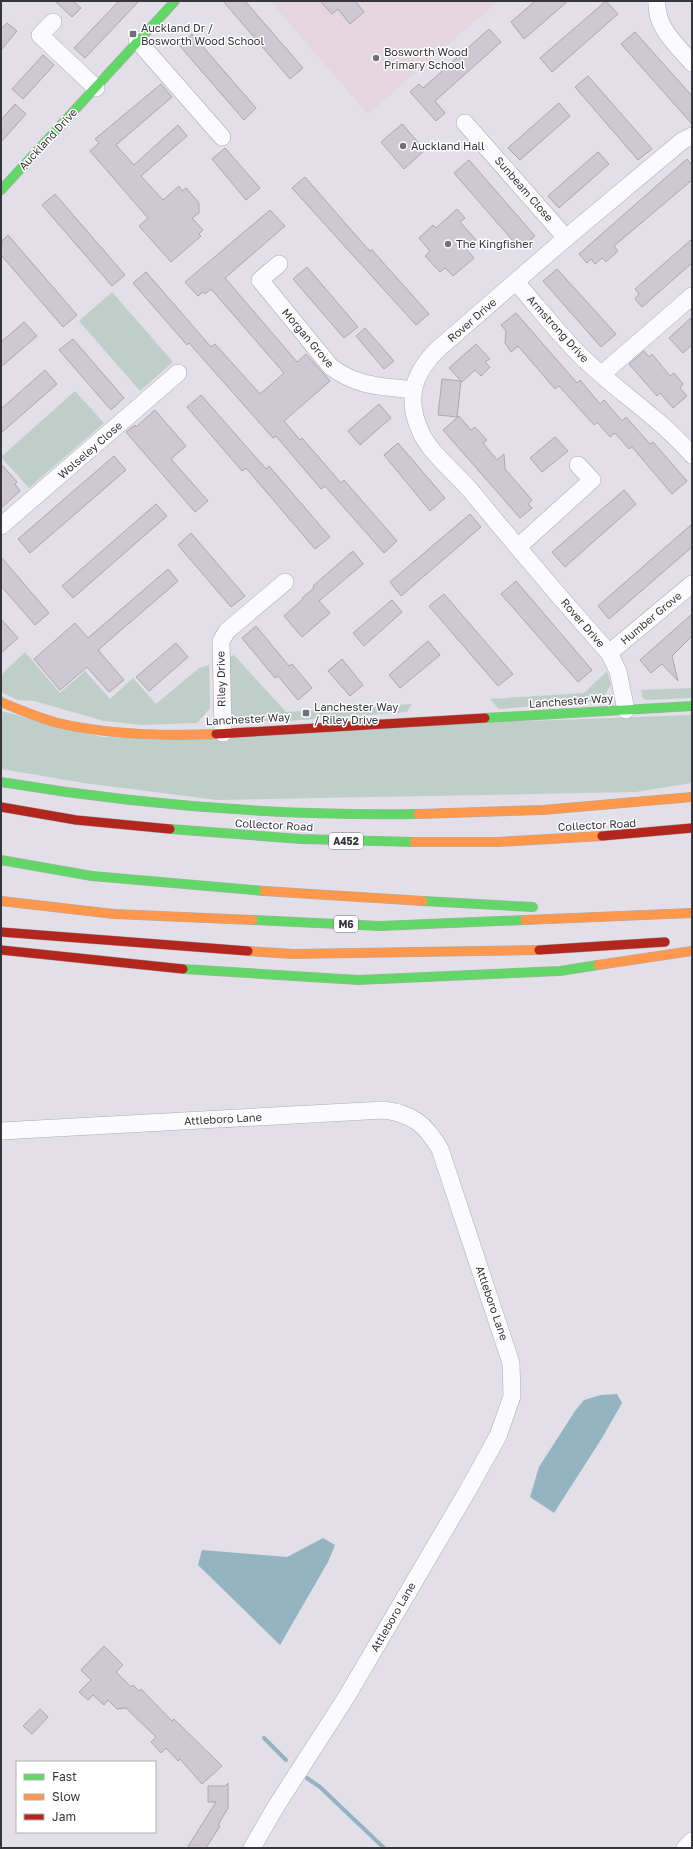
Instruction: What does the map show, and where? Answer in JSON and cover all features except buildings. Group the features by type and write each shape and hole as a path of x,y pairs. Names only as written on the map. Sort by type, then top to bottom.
{"main road":[{"name":"Auckland Drive","path":"1,190 96,88 137,40 175,1"},
{"name":"Lanchester Way","path":"1,702 59,723 139,735 223,733 692,706"},
{"name":"Collector Road","path":"1,782 93,796 230,809 373,814 505,811 637,803 692,796"},
{"name":"Collector Road","path":"1,807 86,821 230,835 373,842 504,842 636,835 692,828"},
{"path":"1,860 36,869 148,883 397,900 540,907"},
{"name":"M6","path":"1,901 114,914 380,926 687,913"},
{"path":"571,909 687,913"},
{"path":"1,932 294,954 548,950 676,941"},
{"path":"1,950 216,972 358,980 560,971 692,951"}],"street":[{"path":"657,1 656,11 662,27 692,62"},
{"path":"53,22 40,35 96,88"},
{"path":"137,40 222,137"},
{"name":"Sunbeam Close","path":"465,123 566,238"},
{"name":"Rover Drive","path":"626,710 618,671 609,653 424,440 418,427 412,402 413,390 426,361 566,238 682,141 692,136"},
{"name":"Morgan Grove","path":"279,264 260,280 331,367 345,377 368,385 413,390"},
{"name":"Armstrong Drive","path":"516,282 582,358 689,445"},
{"path":"602,374 692,296"},
{"name":"Wolseley Close","path":"1,526 178,373"},
{"path":"518,548 592,480 578,465"},
{"name":"Riley Drive","path":"223,733 221,641 227,631 285,582"},
{"name":"Humber Grove","path":"609,653 692,584"},
{"name":"Attleboro Lane","path":"1,1131 384,1110 401,1112 418,1120 431,1134 440,1149 502,1331 511,1363 512,1396 498,1436 468,1490 347,1696 252,1848"},
{"path":"685,1848 692,1841"}],"shaded area":[{"name":"Bosworth Wood Primary School","path":"270,1 498,1 368,114"},
{"path":"112,292 173,362 140,391 79,321"},
{"path":"75,391 104,423 29,488 1,457"},
{"path":"25,652 60,693 85,671 110,699 133,678 156,704 199,668 209,665 210,708 197,723 142,725 104,721 34,701 18,700 1,692 1,675"},
{"path":"234,655 286,712 412,704 407,712 288,721 243,721 232,714 230,707 226,658"},
{"path":"607,671 611,684 602,701 499,709 490,699 584,693"},
{"path":"692,688 692,698 646,700 642,697 641,690"},
{"path":"1,711 102,737 692,715 692,783 636,792 217,800 84,783 1,769"}],"water":[{"path":"617,1394 622,1403 602,1438 554,1513 530,1497 539,1467 575,1411 584,1400 601,1395"},
{"path":"323,1538 335,1545 328,1562 280,1645 198,1565 202,1550 287,1557"}],"waterway":[{"path":"264,1738 286,1760"},
{"path":"307,1778 320,1787 384,1848"}],"traffic: fast":[{"path":"1,190 175,1"},
{"path":"485,718 692,706"},
{"path":"1,782 157,803 261,811 418,814"},
{"path":"170,829 301,839 414,842"},
{"path":"1,860 92,876 264,891"},
{"path":"423,901 533,907"},
{"path":"253,920 380,926 525,920"},
{"path":"183,969 358,980 560,971 598,965"}],"traffic: slow":[{"path":"1,702 51,721 97,730 157,735 216,734"},
{"path":"418,814 543,810 692,797"},
{"path":"414,842 497,842 602,836"},
{"path":"264,891 423,901"},
{"path":"1,901 114,914 253,920"},
{"path":"525,920 692,913"},
{"path":"248,951 293,954 539,950"},
{"path":"598,965 692,951"}],"traffic: jam":[{"path":"216,734 485,718"},
{"path":"1,807 76,820 170,829"},
{"path":"602,836 692,828"},
{"path":"1,932 248,951"},
{"path":"539,950 665,942"},
{"path":"1,950 183,969"}],"place":[{"name":"Auckland Dr / Bosworth Wood School","path":"133,34"},
{"name":"Bosworth Wood Primary School","path":"376,58"},
{"name":"Auckland Hall","path":"403,146"},
{"name":"The Kingfisher","path":"448,244"},
{"name":"Lanchester Way / Riley Drive","path":"306,713"}]}
